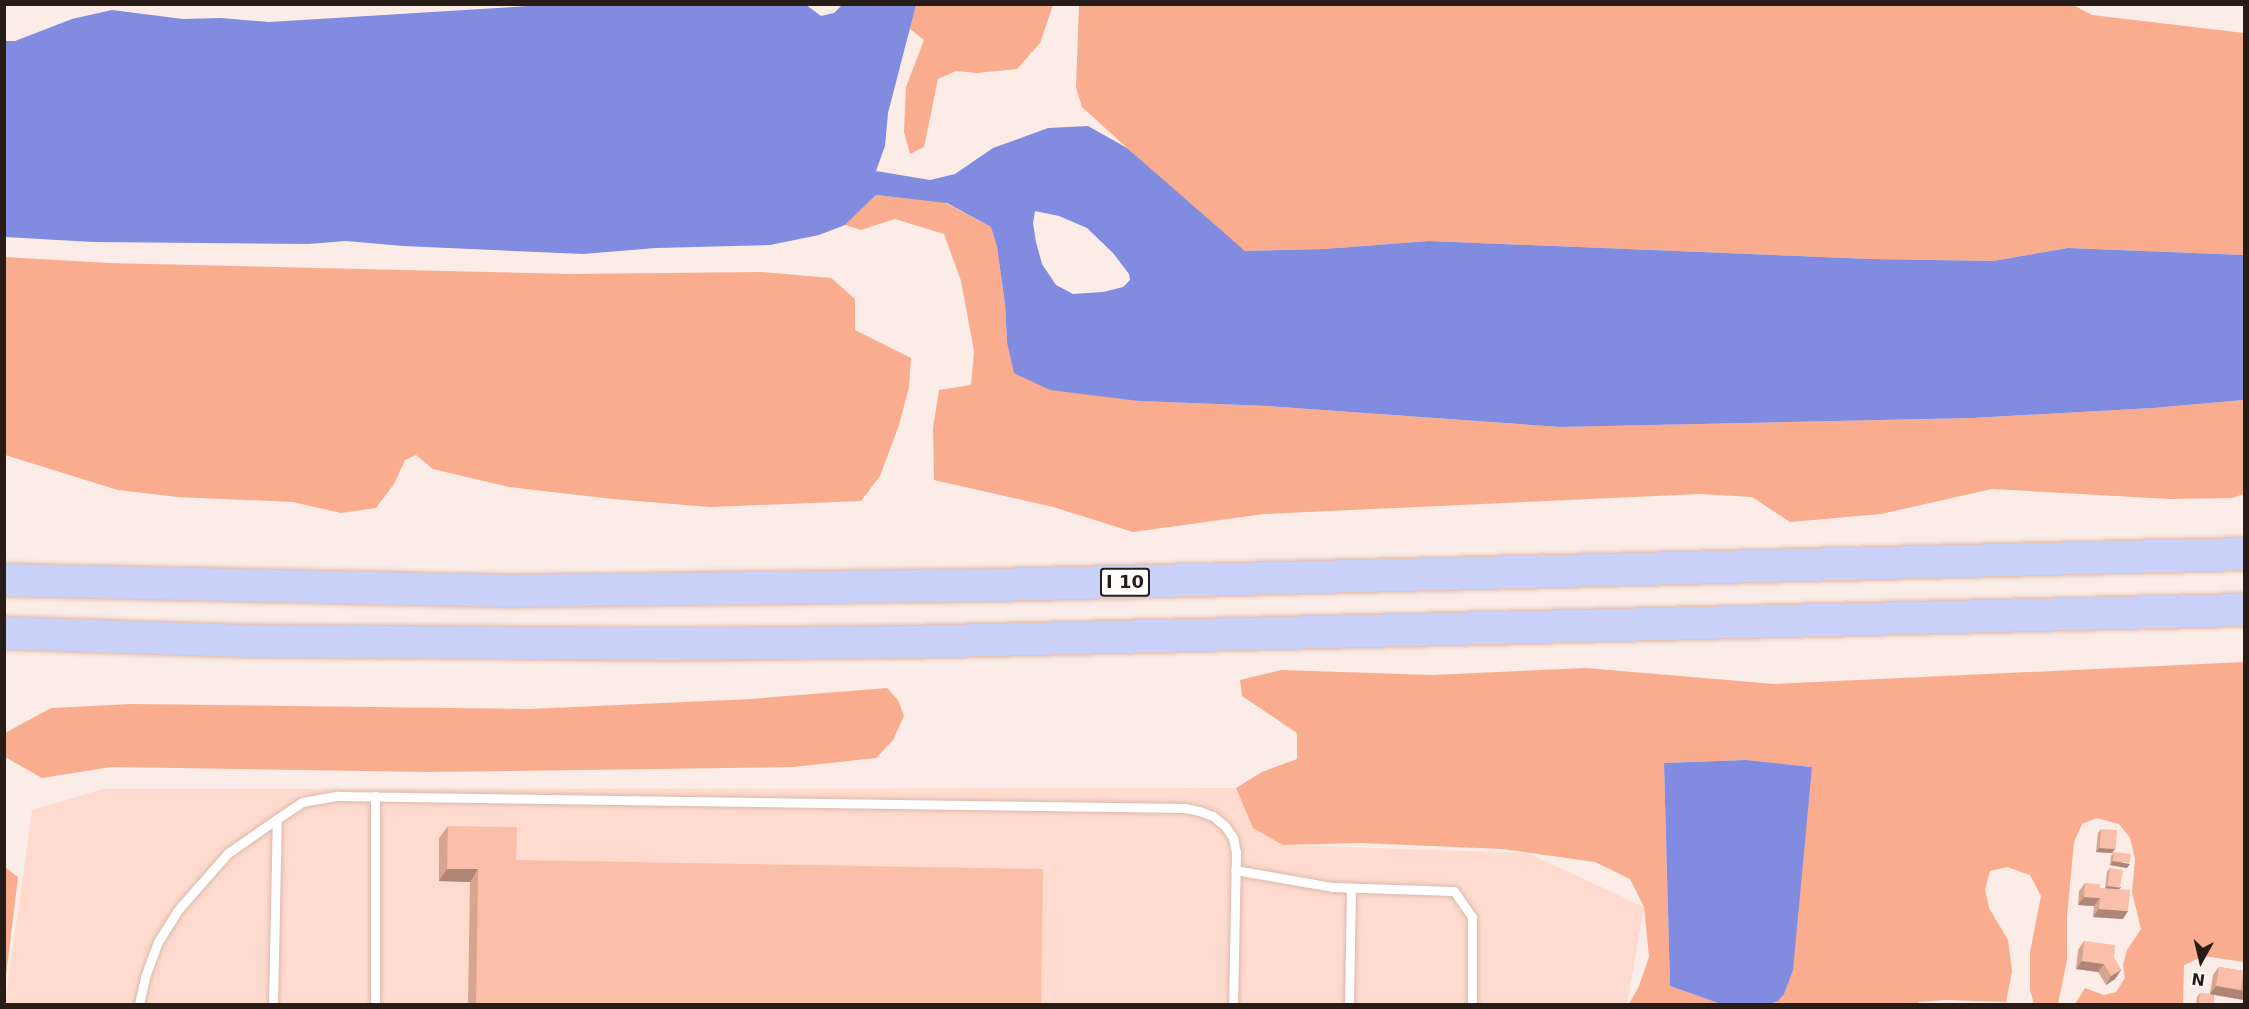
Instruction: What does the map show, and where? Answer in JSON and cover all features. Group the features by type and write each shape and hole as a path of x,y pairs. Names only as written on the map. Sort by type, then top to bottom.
{"highway":[{"name":"I 10","path":"4,579 510,591 994,585 2244,554"},
{"path":"4,633 261,641 657,644 881,642 2244,610"}],"lane":[{"path":"375,796 375,1005"},
{"path":"139,1005 145,977 158,942 177,911 228,853 302,802 320,797 375,796 1185,808 1213,816 1226,826 1234,845 1233,1005"},
{"path":"273,1005 277,819"},
{"path":"1235,870 1332,887 1454,891 1472,917 1472,1005"},
{"path":"1349,1005 1351,888"}],"shaded area":[{"path":"916,5 1053,5 1040,43 1017,69 977,73 956,71 938,79 924,147 910,154 904,132 906,87 924,40 909,28"},
{"path":"1079,5 2073,5 2092,15 2244,33 2244,255 2068,248 1993,261 1871,259 1429,241 1324,249 1245,251 1211,224 1082,107 1076,88"},
{"path":"876,195 944,202 991,227 997,247 1005,304 1007,342 1139,401 1268,406 1560,427 1973,418 2153,408 2244,400 2244,494 2232,498 2169,499 1992,489 1881,514 1790,522 1752,497 1700,494 1264,514 1133,532 1053,507 934,480 933,428 939,390 971,385 974,351 961,281 944,234 895,219 861,230 845,225"},
{"path":"5,257 108,263 569,274 762,272 831,278 855,299 855,330 911,358 909,387 899,425 880,476 861,501 710,507 613,499 509,487 433,469 416,455 405,460 394,484 376,508 341,513 293,502 178,497 118,490 5,455"},
{"path":"2244,662 2244,962 2204,956 2184,965 2183,1004 2075,1004 2085,988 2104,995 2116,992 2125,978 2123,965 2127,950 2141,929 2132,892 2135,859 2130,838 2119,824 2097,818 2082,824 2074,842 2067,916 2067,960 2058,1004 2034,1004 2030,990 2030,952 2041,896 2030,875 2007,867 1990,871 1985,889 1989,908 2008,940 2012,971 2006,1002 1946,1000 1917,1004 1770,1004 1778,1001 1812,767 1746,760 1664,763 1670,986 1718,1003 1745,1004 1629,1004 1639,986 1649,957 1644,907 1630,879 1595,862 1502,849 1361,843 1283,845 1253,828 1236,788 1262,772 1297,759 1297,733 1242,696 1240,680 1281,670 1432,675 1586,668 1774,684"},
{"path":"887,688 898,700 904,716 893,740 876,758 793,767 428,772 111,767 42,778 5,757 5,733 51,708 132,704 530,709 751,699"},
{"path":"1236,788 1283,845 1528,853 1644,907 1627,1004 5,1004 32,810 103,789"},
{"path":"5,867 18,877 5,984"}],"water":[{"path":"563,4 805,4 821,16 834,13 842,5 916,5 888,113 885,146 876,171 930,180 955,174 993,148 1048,128 1088,126 1127,148 1245,251 1324,249 1429,241 1871,259 1993,261 2068,248 2244,255 2244,400 2153,408 1973,418 1560,427 1268,406 1139,401 1050,390 1014,373 1007,342 1005,304 997,247 991,227 947,203 876,195 845,225 819,235 770,245 656,248 583,254 403,246 346,241 308,244 93,242 5,237 5,41 15,41 72,19 112,10 183,19 221,18 269,22","holes":["1035,211 1059,216 1087,228 1113,253 1129,274 1130,280 1123,287 1103,292 1073,294 1056,285 1042,264 1033,223"]},
{"path":"1746,760 1812,767 1793,970 1784,994 1778,1001 1770,1004 1718,1003 1670,986 1664,763"}],"building":[{"path":"448,826 517,827 516,860 1043,869 1041,1005 476,1005 478,869 447,869"},
{"path":"2101,829 2117,830 2116,849 2100,848"},
{"path":"2114,852 2131,854 2130,863 2113,861"},
{"path":"2110,868 2123,870 2120,888 2107,886"},
{"path":"2085,883 2100,884 2100,888 2130,890 2128,911 2099,909 2100,898 2084,897"},
{"path":"2084,941 2115,945 2114,958 2121,970 2111,976 2104,964 2082,961"},
{"path":"2219,967 2244,971 2241,990 2216,986"},
{"path":"2200,993 2214,995 2213,1005 2198,1005"}]}
